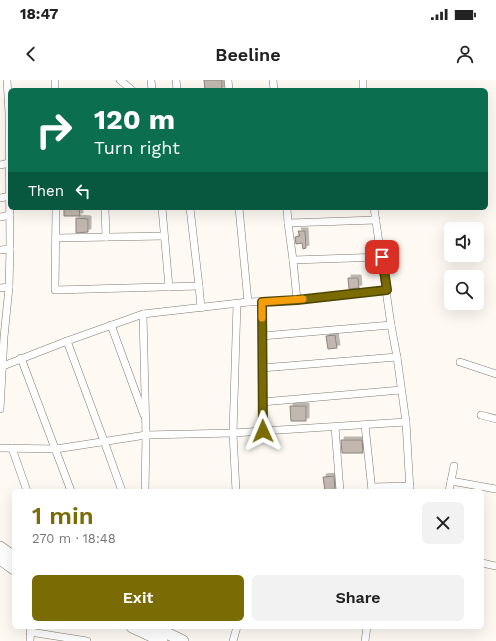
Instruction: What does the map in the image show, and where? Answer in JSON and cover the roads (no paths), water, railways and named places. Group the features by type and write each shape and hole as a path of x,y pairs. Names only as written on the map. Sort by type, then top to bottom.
{"highway":[{"path":"0,547 12,555"},
{"path":"0,559 12,568"},
{"path":"137,629 162,641"},
{"path":"150,634 183,641"}],"street":[{"path":"7,80 8,96"},
{"path":"120,80 130,88"},
{"path":"0,409 4,337 9,287 10,210"},
{"path":"56,210 55,290 200,286"},
{"path":"105,210 106,237"},
{"path":"162,210 169,287"},
{"path":"190,210 200,286 201,308"},
{"path":"239,210 248,302"},
{"path":"287,210 297,300"},
{"path":"365,425 372,489 410,489 406,422 374,210"},
{"path":"0,217 10,215"},
{"path":"288,224 376,220"},
{"path":"56,238 164,236"},
{"path":"0,250 10,249"},
{"path":"293,260 382,257"},
{"path":"0,288 9,287"},
{"path":"3,366 21,358 143,314 248,302 297,300 387,290"},
{"path":"262,302 263,431"},
{"path":"236,489 234,433 237,304"},
{"path":"143,314 146,422 145,489"},
{"path":"111,325 146,422"},
{"path":"262,336 391,325"},
{"path":"67,341 121,489"},
{"path":"262,368 397,356"},
{"path":"21,358 70,489"},
{"path":"460,362 496,374"},
{"path":"262,402 401,390"},
{"path":"481,415 496,419"},
{"path":"0,448 56,449 146,435 234,433 406,422"},
{"path":"335,427 340,489"},
{"path":"12,448 25,489"},
{"path":"449,489 454,466"},
{"path":"451,481 496,489"},
{"path":"484,563 496,566"},
{"path":"233,641 236,629"},
{"path":"365,641 367,629"},
{"path":"30,641 31,630 87,641"}]}
